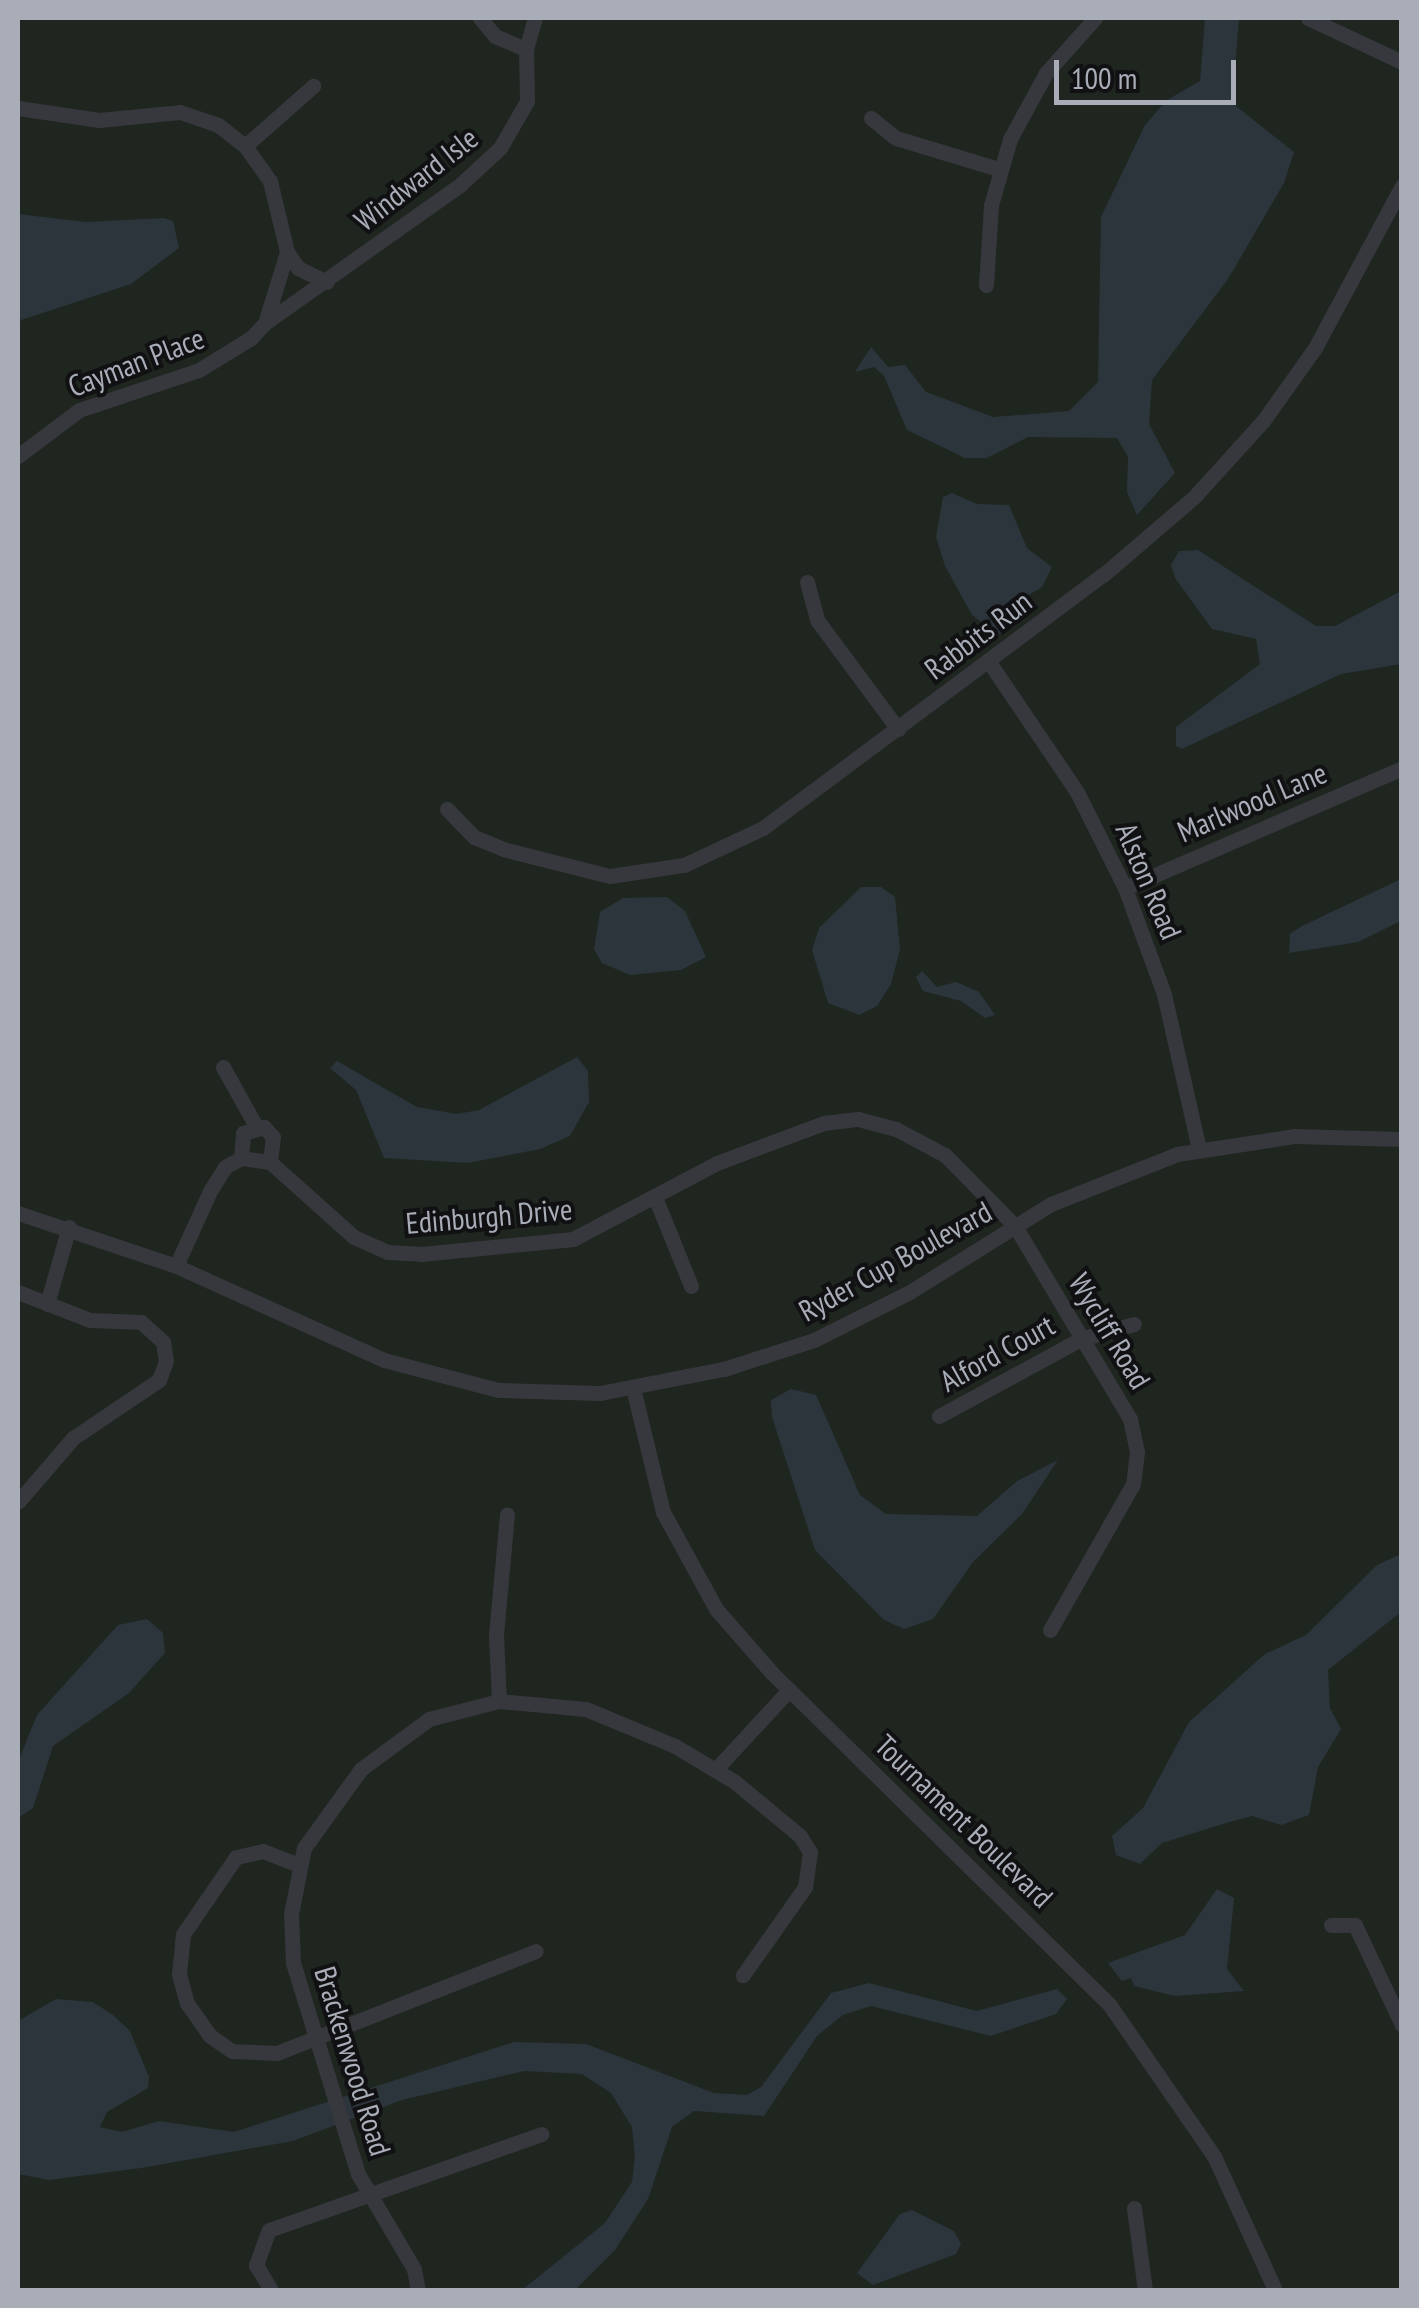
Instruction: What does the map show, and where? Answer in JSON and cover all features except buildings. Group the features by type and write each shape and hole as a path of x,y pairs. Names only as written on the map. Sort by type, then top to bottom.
{"street":[{"path":"480,18 495,36 526,49"},
{"name":"Windward Isle","path":"264,323 327,282 500,148 527,101 526,49 536,18"},
{"path":"986,286 999,170 1046,73 1095,18"},
{"path":"1308,18 1402,62"},
{"path":"246,146 313,86"},
{"path":"18,108 99,120 190,114 246,146 270,180 286,252 298,268 327,282"},
{"path":"871,118 896,138 999,170"},
{"name":"Rabbits Run","path":"447,809 474,837 584,872 653,873 736,844 989,662 1166,524 1229,460 1316,348 1402,186"},
{"path":"264,323 286,252"},
{"name":"Cayman Place","path":"18,456 91,404 217,362 264,323"},
{"path":"807,582 816,620 898,729"},
{"name":"Alston Road","path":"989,662 1077,792 1125,888 1164,994 1198,1149"},
{"name":"Marlwood Lane","path":"1125,888 1402,768"},
{"path":"176,1266 210,1191 226,1167 241,1158 270,1162 273,1137 257,1128 222,1067"},
{"name":"Edinburgh Drive","path":"270,1162 340,1228 399,1253 573,1239 726,1160 824,1123 858,1119 896,1128 944,1155 1014,1226"},
{"path":"241,1158 243,1132 257,1128"},
{"name":"Ryder Cup Boulevard","path":"18,1213 176,1266 359,1352 422,1372 532,1394 633,1388 724,1369 814,1340 908,1293 1068,1197 1198,1149 1294,1136 1402,1139"},
{"path":"655,1197 690,1286"},
{"name":"Wycliff Road","path":"1014,1226 1130,1419 1136,1467 1102,1542 1050,1630"},
{"path":"48,1304 69,1228"},
{"path":"18,1292 90,1320 142,1322 163,1342 165,1370 146,1392 73,1438 18,1502"},
{"name":"Alford Court","path":"939,1416 1081,1338 1134,1324"},
{"name":"Tournament Boulevard","path":"633,1388 652,1477 678,1546 716,1609 789,1690 1109,2004 1214,2156 1275,2290"},
{"path":"500,1701 496,1635 507,1516"},
{"path":"716,1769 789,1690"},
{"name":"Brackenwood Road","path":"418,2290 414,2269 358,2174 313,2038 291,1943 298,1865 331,1805 378,1753 429,1719 500,1701 586,1708 716,1769 800,1836 812,1862 805,1888 744,1975"},
{"path":"298,1865 263,1851 230,1862 187,1924 179,1974 197,2020 232,2051 266,2056 536,1951"},
{"path":"1331,1925 1355,1925 1402,2025"},
{"path":"271,2290 256,2265 269,2230 542,2134"},
{"path":"1134,2208 1144,2290"}],"shaded area":[{"path":"18,18 1401,18 1401,2290 18,2290"},
{"path":"1205,18 1239,18 1232,103 1294,152 1284,183 1228,279 1152,380 1149,424 1175,473 1137,515 1127,492 1128,457 1117,438 1028,437 987,458 965,458 907,430 884,376 874,367 855,372 871,347 888,367 905,365 926,392 993,417 1069,411 1098,382 1101,217 1145,125 1167,100 1200,81"},
{"path":"18,214 86,222 164,218 173,221 179,248 131,284 18,321"},
{"path":"952,493 977,504 1009,505 1027,548 1052,567 1042,587 1007,608 1006,631 998,635 972,615 945,566 936,537 943,497"},
{"path":"1198,550 1316,626 1335,626 1401,591 1401,664 1341,674 1182,749 1176,746 1176,727 1260,664 1256,639 1212,629 1175,578 1171,565 1179,551"},
{"path":"1401,879 1401,921 1358,942 1289,953 1290,934 1302,926"},
{"path":"861,887 881,887 895,897 900,950 891,984 877,1006 859,1015 828,1003 812,950 819,928"},
{"path":"667,897 685,911 706,957 681,970 630,975 602,963 594,949 600,912 623,898"},
{"path":"922,971 937,987 956,982 979,992 995,1015 985,1018 961,1001 923,991 916,977"},
{"path":"577,1057 588,1071 589,1102 570,1136 540,1149 468,1163 384,1158 356,1090 330,1068 337,1061 417,1107 457,1114 479,1110"},
{"path":"791,1389 816,1395 860,1495 886,1514 977,1516 1017,1481 1058,1460 1022,1514 973,1562 933,1619 904,1629 884,1620 815,1550 772,1417 771,1400"},
{"path":"1401,1554 1401,1612 1328,1670 1330,1708 1341,1729 1318,1767 1309,1815 1281,1825 1252,1816 1226,1823 1162,1843 1140,1864 1116,1855 1112,1836 1143,1808 1189,1722 1265,1654 1306,1635 1377,1565"},
{"path":"147,1619 163,1633 165,1653 129,1693 53,1746 33,1808 18,1818 18,1762 37,1715 118,1625"},
{"path":"1217,1889 1234,1898 1227,1969 1244,1991 1174,1996 1134,1986 1131,1978 1122,1981 1108,1963 1185,1935"},
{"path":"869,1983 977,2011 1057,1989 1067,1999 1056,2014 991,2036 871,2006 843,2015 817,2036 764,2116 694,2111 672,2127 648,2199 615,2250 575,2290 522,2290 605,2223 632,2182 635,2157 632,2127 611,2093 582,2074 524,2071 402,2100 293,2141 141,2168 49,2180 18,2174 18,2021 56,1999 93,2002 113,2015 130,2031 149,2077 148,2088 107,2112 100,2127 122,2132 159,2121 234,2132 514,2042 586,2044 714,2093 747,2095 761,2087 831,1993"},
{"path":"912,2210 954,2231 961,2244 956,2254 873,2285 857,2273 900,2214"}]}
